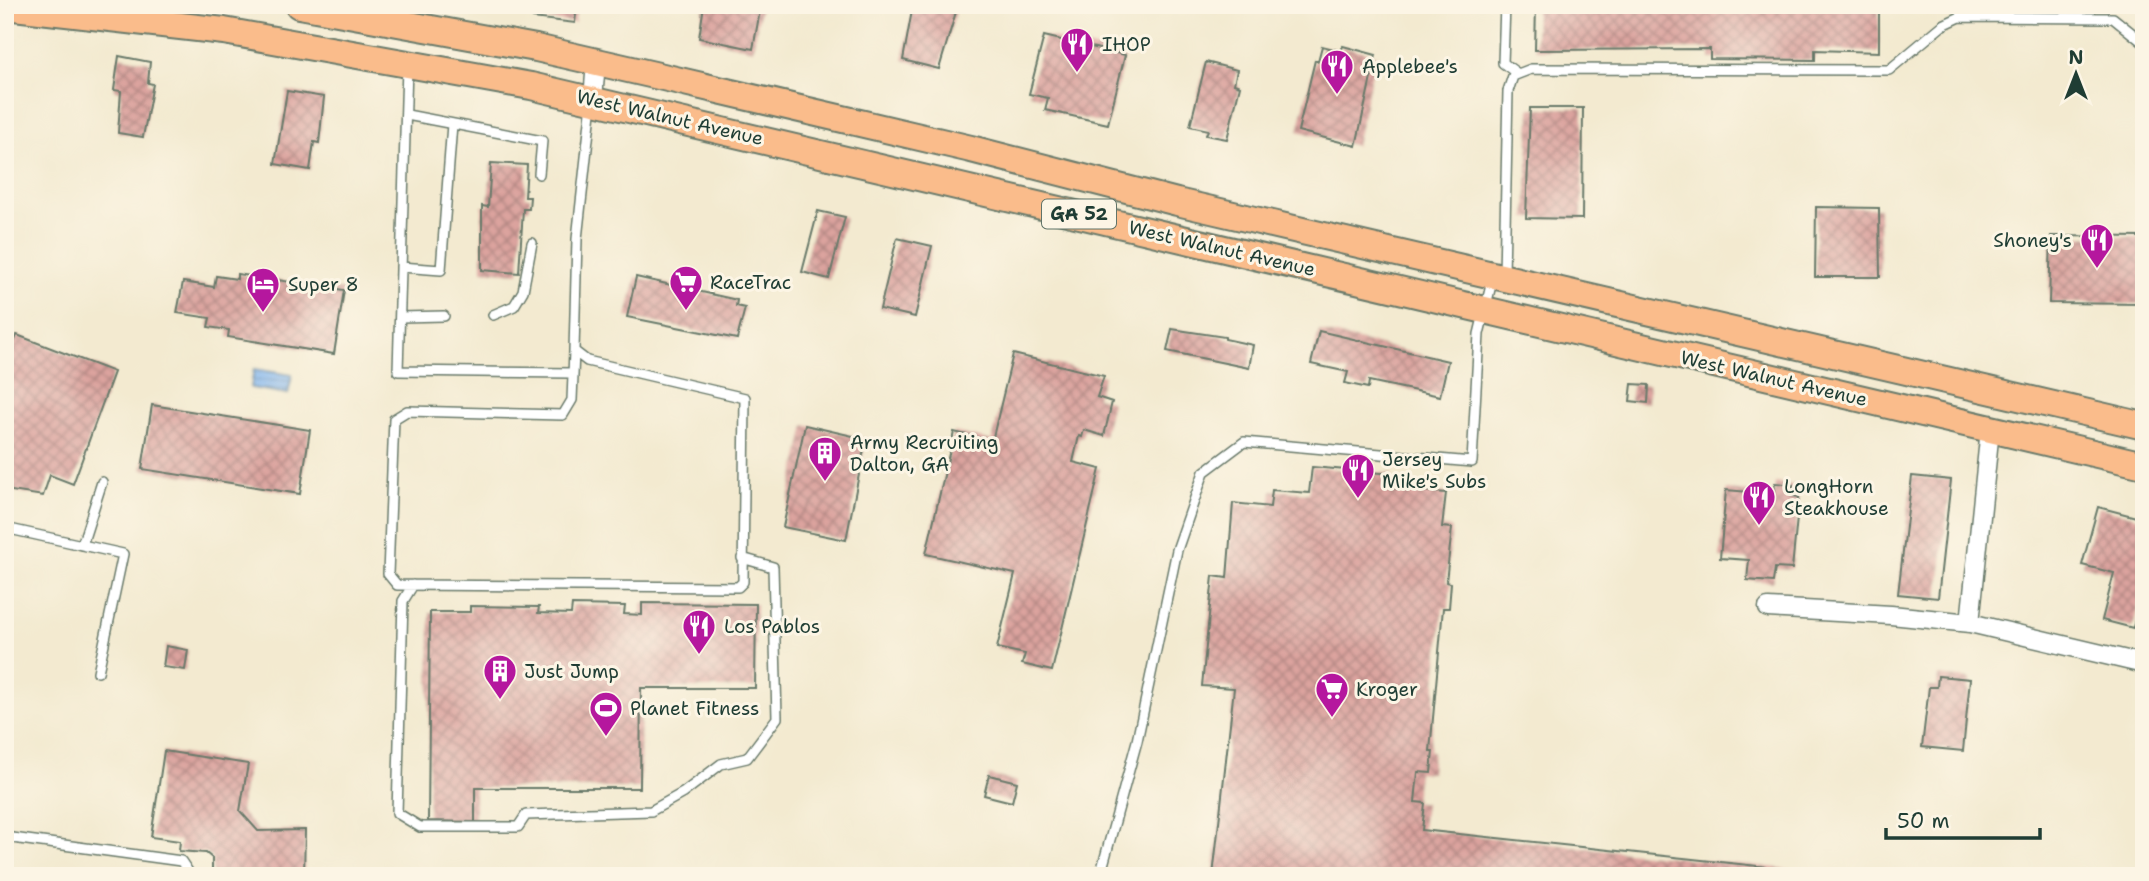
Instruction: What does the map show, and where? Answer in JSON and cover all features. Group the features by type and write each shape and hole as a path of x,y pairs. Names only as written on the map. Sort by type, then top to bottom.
{"main road":[{"name":"West Walnut Avenue","path":"299,5 596,62 971,149 1177,202 2144,426"},
{"name":"West Walnut Avenue","path":"5,6 224,31 407,62 593,99 2144,465"}],"street":[{"path":"593,99 596,62"},
{"path":"1970,623 1990,429"},
{"path":"1769,608 1891,614 1970,623 2144,664"}],"lane":[{"path":"1505,5 1503,63 1518,74"},
{"path":"1100,876 1137,741 1177,550 1205,472 1244,442 1472,463 1479,334 1485,309 1499,275 1508,91 1513,76 1531,69 1889,70 1942,25 1960,17 2113,18 2144,43"},
{"path":"407,62 398,371 572,373"},
{"path":"574,351 587,361 745,398 743,582 738,587 397,585 388,574 394,419 407,411 563,415 572,400 577,239 593,99"},
{"path":"407,115 542,141 539,174"},
{"path":"401,267 441,270 452,124"},
{"path":"493,315 514,306 523,291 532,243"},
{"path":"401,317 444,316"},
{"path":"82,545 102,482"},
{"path":"5,528 123,554 98,672"},
{"path":"412,585 403,601 397,813 420,827 518,827 526,815 651,811 683,793 721,764 747,758 777,718 773,567 742,558"},
{"path":"5,837 181,861 191,876"}],"water":[{"path":"254,369 292,375 288,394 251,388"}],"building":[{"path":"534,5 577,5 575,23 533,18"},
{"path":"704,5 761,5 753,49 699,38"},
{"path":"913,5 958,5 939,69 903,60"},
{"path":"1536,5 1879,5 1879,52 1815,50 1815,60 1710,59 1710,49 1535,50"},
{"path":"2041,5 2114,5 2114,8 2041,8"},
{"name":"IHOP","path":"1044,36 1125,55 1108,124 1045,110 1048,98 1029,94"},
{"name":"Applebee's","path":"1322,46 1341,51 1343,46 1376,55 1356,146 1298,131 1315,60 1318,61"},
{"path":"119,56 150,62 148,83 153,84 143,137 118,133 121,91 114,90"},
{"path":"1206,62 1237,70 1234,84 1240,86 1227,139 1206,135 1208,130 1190,126"},
{"path":"287,91 324,97 319,143 314,142 310,170 275,164"},
{"path":"1530,108 1583,108 1582,219 1526,218"},
{"path":"491,163 527,165 525,197 530,197 529,209 523,209 519,273 482,270 482,206 488,207"},
{"path":"1816,207 1879,208 1880,277 1815,277"},
{"path":"818,211 845,217 829,279 802,272"},
{"name":"Shoney's","path":"2051,236 2144,237 2144,304 2049,303"},
{"path":"897,238 932,246 915,317 880,309"},
{"name":"Super 8","path":"237,274 344,290 334,354 228,337 229,330 208,327 210,318 177,313 183,282 214,287 216,276 237,279"},
{"name":"RaceTrac","path":"636,277 737,300 736,306 745,308 737,339 627,317"},
{"path":"1172,329 1225,337 1253,345 1249,368 1167,351"},
{"path":"1319,331 1448,361 1440,396 1369,381 1368,388 1345,383 1348,372 1311,364"},
{"path":"17,335 114,372 73,484 50,475 43,496 5,490 5,366"},
{"path":"1013,354 1104,376 1097,397 1112,402 1104,436 1084,430 1082,437 1079,436 1073,462 1100,469 1052,671 1022,664 1025,654 997,648 1015,574 926,554 954,432 992,441"},
{"path":"1632,384 1649,385 1648,403 1630,401"},
{"path":"152,405 310,430 300,494 142,469"},
{"name":"Army Recruiting Dalton, GA","path":"805,425 866,439 846,540 783,527"},
{"name":"Kroger","path":"1312,467 1392,474 1391,488 1446,493 1442,527 1452,528 1446,582 1451,583 1449,608 1443,608 1430,751 1433,751 1431,773 1418,772 1415,802 1425,803 1422,830 1852,876 1213,876 1234,688 1202,686 1213,576 1227,578 1233,503 1270,507 1272,490 1309,493"},
{"path":"1912,476 1951,480 1938,598 1898,594"},
{"name":"LongHorn Steakhouse","path":"1775,483 1793,485 1792,496 1799,497 1792,569 1775,568 1773,582 1747,580 1749,560 1720,558 1726,490 1774,494"},
{"path":"2098,507 2144,519 2144,581 2133,628 2102,620 2114,573 2082,565"},
{"path":"642,603 756,604 755,688 641,688 640,788 475,788 475,822 428,821 430,612 470,612 470,606 539,607 538,613 571,614 572,605 625,606 624,614 642,615"},
{"path":"166,646 188,650 185,670 163,667"},
{"path":"1938,676 1970,679 1963,751 1922,747 1929,687 1937,687"},
{"path":"164,751 248,764 240,811 258,831 305,830 304,876 212,876 212,858 206,853 179,851 180,841 151,837"},
{"path":"989,775 1017,782 1012,802 984,795"}],"place":[{"name":"IHOP","path":"1077,74"},
{"name":"Applebee's","path":"1337,96"},
{"name":"Shoney's","path":"2097,270"},
{"name":"RaceTrac","path":"686,312"},
{"name":"Super 8","path":"263,314"},
{"name":"Army Recruiting Dalton, GA","path":"825,483"},
{"name":"Jersey Mike's Subs","path":"1358,500"},
{"name":"LongHorn Steakhouse","path":"1759,527"},
{"name":"Los Pablos","path":"699,656"},
{"name":"Just Jump","path":"500,701"},
{"name":"Kroger","path":"1332,719"},
{"name":"Planet Fitness","path":"606,738"}]}
